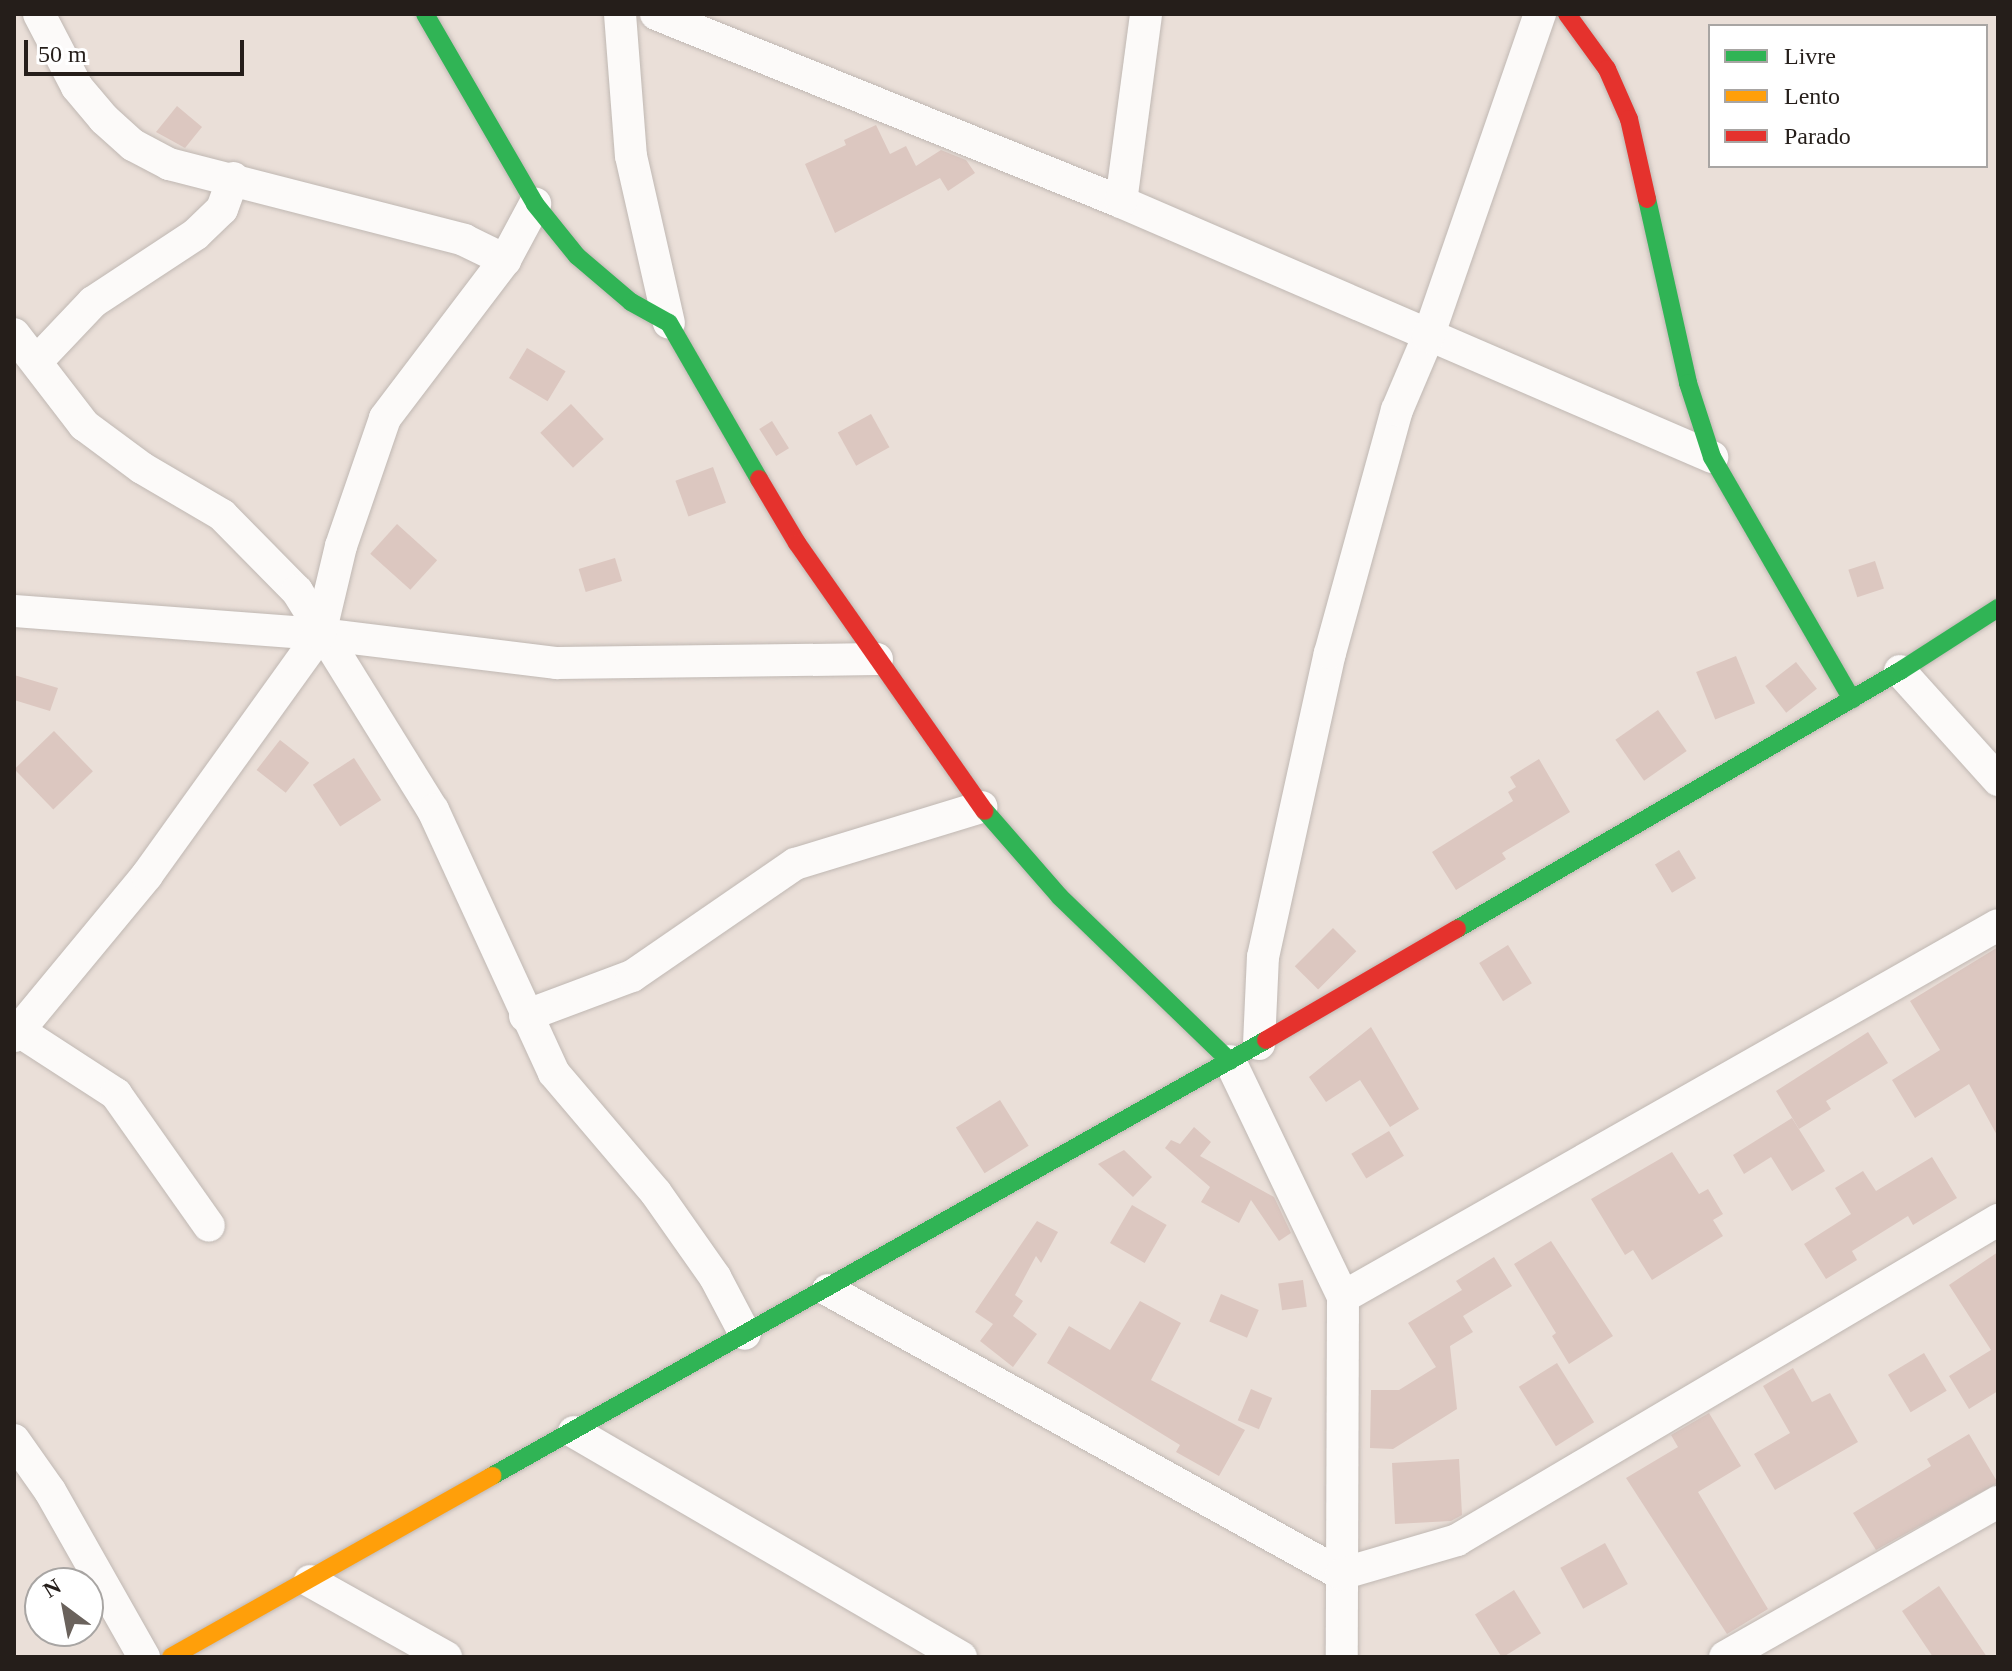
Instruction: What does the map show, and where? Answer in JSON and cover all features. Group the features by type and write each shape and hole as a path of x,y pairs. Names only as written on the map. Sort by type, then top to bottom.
{"street":[{"path":"39,14 77,87 133,145 169,164 233,178 464,240 505,260"},
{"path":"425,14 535,204 577,256 631,302 669,323"},
{"path":"620,14 631,156 669,323 797,543 982,807 1060,897 1230,1061 1343,1297 1342,1657"},
{"path":"656,14 1121,202 1712,457"},
{"path":"1259,1044 1263,957 1330,653 1397,410 1428,337 1540,14"},
{"path":"1567,14 1607,69 1629,119 1688,383 1712,457 1852,699"},
{"path":"1121,202 1146,15"},
{"path":"37,361 93,302 196,234 222,209 233,178"},
{"path":"209,1226 116,1094 16,1034 147,875 320,634 341,546 385,418 505,260 535,204"},
{"path":"14,334 84,425 142,468 222,515 276,565 383,724 433,810 525,1016 554,1073 656,1193 715,1277 745,1334"},
{"path":"171,1657 828,1290 1230,1061 1900,671 1998,608"},
{"path":"14,611 320,634 557,663 877,659"},
{"path":"1900,671 1998,780"},
{"path":"525,1016 632,976 795,864 982,807"},
{"path":"1343,1297 1998,925"},
{"path":"828,1290 1341,1574 1457,1540 1998,1220"},
{"path":"574,1432 961,1657"},
{"path":"14,1440 50,1491 144,1657"},
{"path":"1725,1657 1998,1502"},
{"path":"310,1581 446,1657"}],"building":[{"path":"177,106 202,127 185,148 156,132"},
{"path":"876,125 890,154 906,146 916,166 941,150 966,160 975,173 948,191 940,178 835,233 805,164 846,145 844,140"},
{"path":"527,348 566,371 548,401 509,378"},
{"path":"571,404 604,439 573,468 540,433"},
{"path":"871,414 889,447 856,466 838,432"},
{"path":"772,421 789,448 776,456 759,429"},
{"path":"713,467 726,503 688,516 675,481"},
{"path":"397,524 437,560 410,590 370,554"},
{"path":"615,558 622,581 586,592 579,569"},
{"path":"1875,561 1884,589 1857,597 1848,570"},
{"path":"1736,656 1755,703 1715,719 1696,672"},
{"path":"1796,662 1817,689 1786,713 1765,686"},
{"path":"14,675 58,688 50,711 14,700"},
{"path":"1658,710 1687,751 1644,781 1615,740"},
{"path":"54,731 93,771 53,809 14,769"},
{"path":"280,740 309,763 286,793 257,770"},
{"path":"354,758 381,800 340,827 313,785"},
{"path":"1539,759 1570,812 1502,853 1506,859 1456,890 1432,852 1513,801 1508,792 1516,787 1510,777"},
{"path":"1679,850 1696,878 1672,893 1655,864"},
{"path":"1333,928 1356,951 1318,990 1295,966"},
{"path":"1508,945 1532,983 1503,1001 1479,963"},
{"path":"1998,947 1998,1137 1969,1084 1915,1118 1892,1080 1940,1050 1910,1001"},
{"path":"1371,1027 1419,1109 1390,1127 1360,1080 1326,1102 1309,1077"},
{"path":"1868,1032 1888,1063 1826,1101 1831,1109 1799,1129 1776,1091"},
{"path":"1000,1100 1029,1146 985,1173 956,1128"},
{"path":"1792,1118 1825,1171 1792,1191 1771,1157 1744,1174 1733,1155"},
{"path":"1194,1127 1211,1142 1200,1156 1274,1197 1291,1233 1279,1241 1251,1200 1239,1223 1201,1202 1210,1187 1165,1148 1171,1140 1180,1144"},
{"path":"1389,1131 1404,1156 1366,1179 1351,1154"},
{"path":"1124,1150 1152,1177 1133,1197 1098,1164"},
{"path":"1672,1152 1699,1194 1708,1189 1723,1214 1713,1220 1723,1236 1652,1280 1633,1250 1625,1255 1591,1199"},
{"path":"1932,1157 1957,1198 1913,1225 1908,1216 1852,1251 1857,1260 1826,1279 1804,1244 1851,1214 1835,1188 1863,1171 1876,1191"},
{"path":"1132,1205 1167,1225 1145,1263 1110,1243"},
{"path":"1037,1221 1058,1232 1041,1263 1036,1256 1015,1295 1023,1301 1013,1316 1037,1334 1013,1367 980,1341 993,1324 975,1312"},
{"path":"1551,1241 1613,1336 1569,1364 1552,1336 1556,1333 1514,1264"},
{"path":"1998,1252 1998,1391 1969,1409 1949,1376 1991,1350 1949,1285"},
{"path":"1494,1257 1512,1286 1463,1316 1473,1332 1450,1346 1457,1409 1393,1449 1370,1448 1371,1390 1399,1390 1436,1367 1408,1323 1462,1290 1456,1281"},
{"path":"1303,1280 1307,1307 1282,1310 1278,1283"},
{"path":"1221,1294 1259,1310 1247,1338 1209,1322"},
{"path":"1140,1301 1181,1323 1151,1380 1245,1430 1219,1476 1176,1452 1180,1445 1047,1363 1069,1326 1110,1350"},
{"path":"1924,1353 1947,1391 1911,1412 1888,1375"},
{"path":"1557,1363 1594,1422 1556,1446 1519,1387"},
{"path":"1793,1368 1812,1402 1830,1393 1858,1442 1775,1490 1754,1454 1790,1433 1763,1386"},
{"path":"1251,1389 1272,1398 1259,1429 1238,1420"},
{"path":"1709,1413 1741,1466 1698,1492 1768,1609 1727,1634 1626,1478 1678,1447 1671,1435"},
{"path":"1969,1434 1998,1483 1876,1550 1853,1513 1931,1466 1927,1459"},
{"path":"1459,1459 1462,1515 1451,1521 1395,1524 1392,1463"},
{"path":"1605,1543 1628,1584 1583,1609 1560,1568"},
{"path":"1939,1586 1987,1657 1933,1657 1902,1611"},
{"path":"1514,1590 1541,1633 1502,1657 1475,1614"}],"traffic: fast":[{"path":"425,14 535,204 577,256 631,302 669,323 759,479"},
{"path":"1647,199 1688,383 1712,457 1852,699"},
{"path":"1457,929 1900,671 1998,608"},
{"path":"985,811 1060,897 1230,1061"},
{"path":"492,1476 1266,1040"}],"traffic: slow":[{"path":"171,1657 492,1476"}],"traffic: jam":[{"path":"1567,14 1607,69 1629,119 1647,199"},
{"path":"759,479 797,543 985,811"},
{"path":"1266,1040 1457,929"}]}
